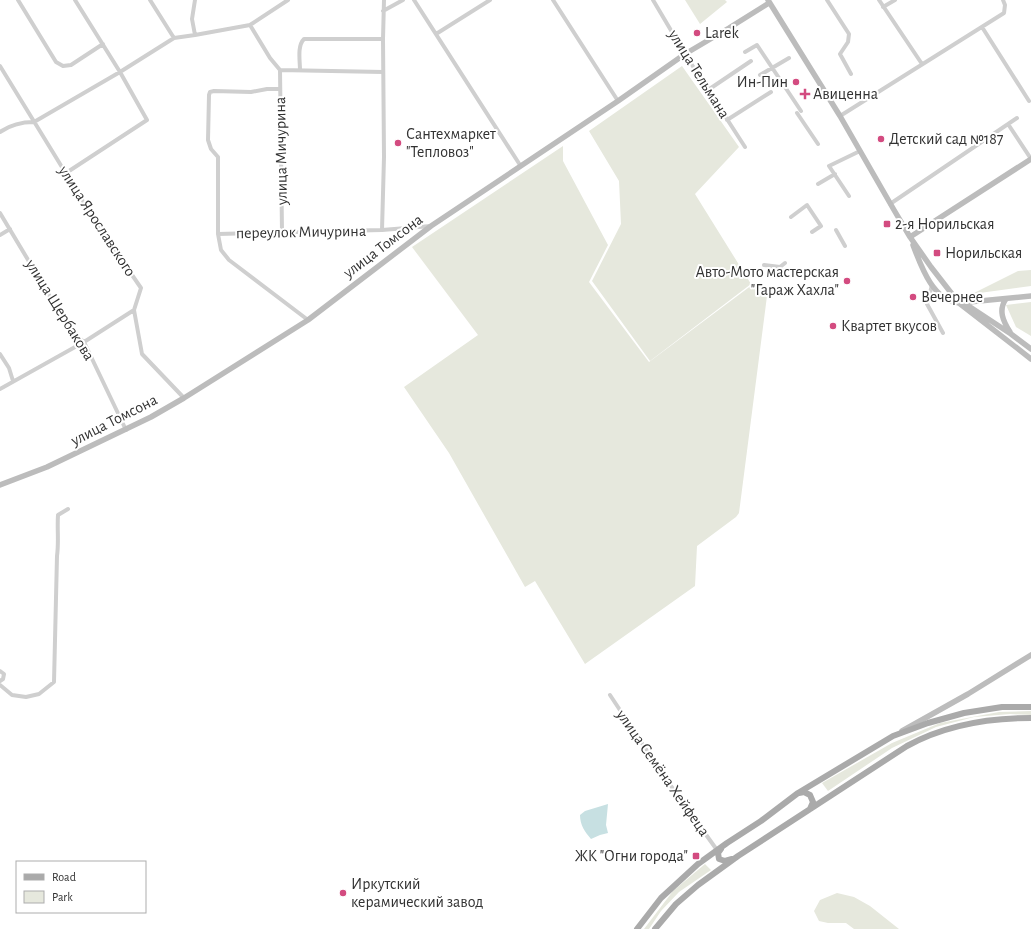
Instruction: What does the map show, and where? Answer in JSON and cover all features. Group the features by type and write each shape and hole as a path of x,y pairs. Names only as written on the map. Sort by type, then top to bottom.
{"main road":[{"path":"637,929 661,898 698,864 798,794 893,736 928,723 964,713 1002,708 1031,707"},
{"path":"655,929 670,910 688,892 738,856 899,751 925,737 965,724 1002,718 1031,718"},
{"path":"798,794 804,792 810,795 813,802 809,810"},
{"path":"726,843 718,853 719,859 727,860 738,856"}],"street":[{"path":"18,0 56,62 63,66 71,65 102,44"},
{"path":"66,173 147,120 120,72 75,0"},
{"path":"150,0 174,38"},
{"path":"195,0 192,19 195,35"},
{"path":"0,132 6,128 24,122 34,122 120,72 174,38 250,25 288,0"},
{"path":"382,230 384,157 384,0"},
{"path":"383,11 403,0"},
{"path":"414,0 520,165"},
{"path":"436,34 483,2 490,0"},
{"path":"553,0 618,100"},
{"name":"улица Тельмана","path":"653,0 685,54 745,147"},
{"path":"827,0 849,34 848,42 840,54 851,74"},
{"path":"879,0 922,64"},
{"path":"883,6 895,0"},
{"path":"840,116 1004,14 1005,5 1002,0"},
{"path":"768,1 840,116 910,237 959,303 1031,359"},
{"name":"улица Томсона","path":"0,485 47,467 126,430 184,398 308,320 431,226 685,54 729,28 768,1"},
{"path":"250,25 270,58 280,70 383,72"},
{"path":"982,27 1029,101"},
{"path":"300,70 300,46 304,39 383,39"},
{"path":"745,52 757,44 818,144"},
{"path":"760,75 788,58"},
{"path":"708,90 751,61"},
{"name":"улица Ярославского","path":"0,66 95,221 141,288 134,310 142,354 184,398"},
{"name":"улица Мичурина","path":"280,70 282,232"},
{"path":"280,89 267,89 251,92 210,92 208,140 211,149 218,157 218,234 221,250 229,260 308,320"},
{"path":"727,120 771,92"},
{"path":"890,204 1017,118"},
{"path":"910,237 1031,159 1008,124"},
{"path":"850,196 829,166 860,151"},
{"path":"818,184 835,174"},
{"path":"791,217 807,205 821,226 812,232"},
{"name":"улица Щербакова","path":"0,213 70,330 84,342 126,430"},
{"name":"переулок Мичурина","path":"218,234 382,230 431,226"},
{"path":"0,235 10,229"},
{"path":"836,230 845,246"},
{"path":"910,237 923,271 940,294 948,301 967,305 1031,349"},
{"path":"764,265 780,267 784,263"},
{"path":"932,285 927,304 943,333"},
{"path":"959,303 1031,296"},
{"path":"1006,299 1003,303 1002,316 1011,334"},
{"path":"0,389 84,342 134,310"},
{"path":"0,354 9,368 13,381"},
{"path":"0,685 12,695 26,696 38,694 54,682 57,556 59,545 57,520 58,515 68,509"},
{"path":"893,736 968,694 1031,655"},
{"path":"0,670 4,674 3,678 0,680"},
{"name":"улица Семёна Хейфеца","path":"610,695 663,775 717,850"}],"green space":[{"path":"685,0 725,0 727,2 700,24"},
{"path":"682,66 739,147 695,194 751,284 650,361 592,281 621,224 619,181 589,131"},
{"path":"563,146 563,161 608,245 589,282 649,362 752,285 767,296 739,513 736,517 697,546 695,586 585,664 535,581 525,587 449,453 404,387 478,335 412,247"},
{"path":"1031,270 1031,286 972,294 1018,271"},
{"path":"1031,302 1031,336 1016,327 1006,305"},
{"path":"1031,711 1031,715 1010,714 974,717 936,727 892,748 828,791 822,783 892,743 940,723 999,712"},
{"path":"705,864 711,870 679,892 661,911 649,929 644,929 673,891"},
{"path":"837,893 854,897 870,906 899,929 854,929 846,923 828,923 819,921 814,911 820,900"}],"water":[{"path":"608,804 606,825 608,833 591,839 583,828 580,815 585,811"}],"place":[{"name":"Larek","path":"697,33"},
{"name":"Ин-Пин","path":"796,82"},
{"name":"Авиценна","path":"805,94"},
{"name":"Детский сад №187","path":"881,139"},
{"name":"Сантехмаркет \"Тепловоз\"","path":"398,143"},
{"name":"2-я Норильская","path":"887,224"},
{"name":"Норильская","path":"937,253"},
{"name":"Авто-Мото мастерская \"Гараж Хахла\"","path":"847,281"},
{"name":"Вечернее","path":"913,297"},
{"name":"Квартет вкусов","path":"833,326"},
{"name":"ЖК \"Огни города\"","path":"696,856"},
{"name":"Иркутский керамический завод","path":"343,893"}]}
